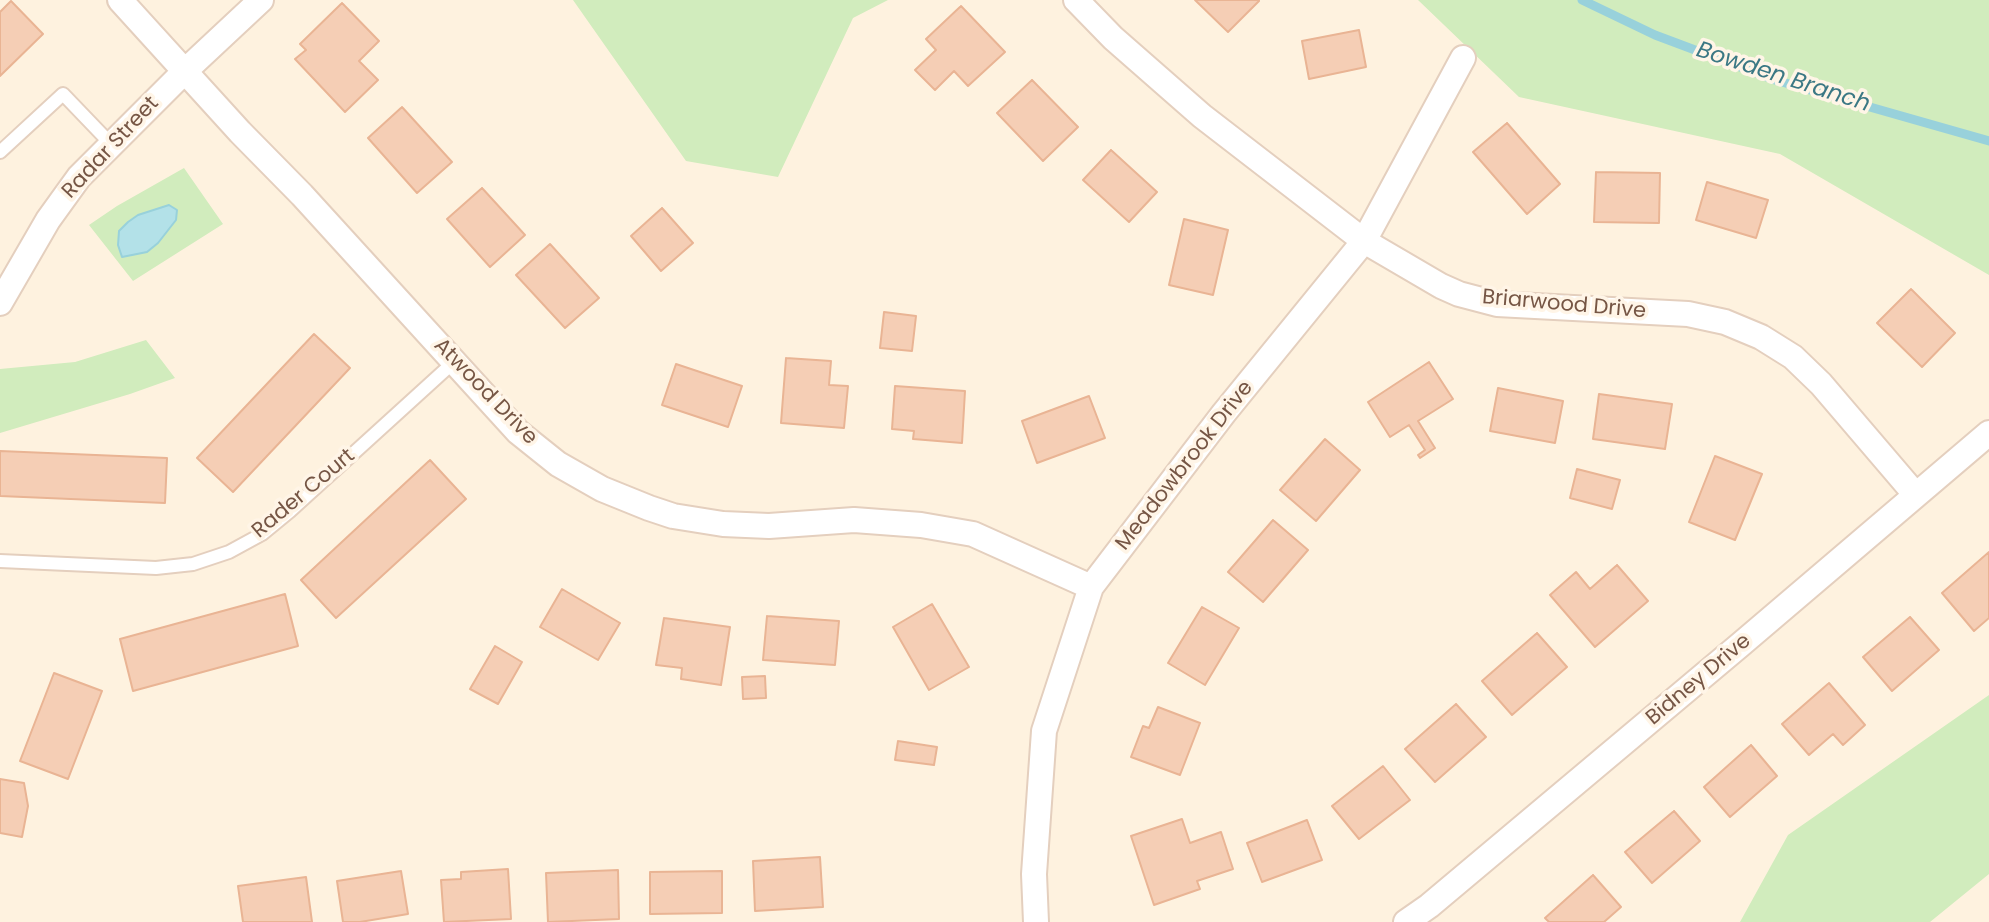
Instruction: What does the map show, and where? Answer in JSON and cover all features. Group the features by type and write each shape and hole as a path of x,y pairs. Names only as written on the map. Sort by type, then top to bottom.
{"street":[{"name":"Atwood Drive","path":"120,0 518,432 558,464 602,489 673,516 723,524 769,526 854,520 921,525 973,534 1091,587"},
{"name":"Radar Street","path":"0,303 48,220 79,177 261,0"},
{"name":"Briarwood Drive","path":"1076,0 1113,38 1202,116 1363,241 1441,286 1459,294 1497,304 1688,314 1725,322 1761,337 1793,358 1821,384 1915,494"},
{"name":"Meadowbrook Drive","path":"1037,922 1034,874 1044,732 1091,587 1224,414 1363,241 1463,58"},
{"name":"Bidney Drive","path":"1406,922 1429,906 1989,433"}],"lane":[{"path":"0,152 63,94 111,144"},
{"name":"Rader Court","path":"0,563 156,568 193,564 229,552 262,534 290,511 455,361"}],"green space":[{"path":"573,0 888,0 853,18 778,177 686,161"},
{"path":"1418,0 1989,0 1989,275 1780,154 1519,97"},
{"path":"184,168 223,224 133,281 89,225"},
{"path":"146,340 175,378 0,433 0,369 75,362"},
{"path":"1989,695 1989,874 1930,922 1740,922 1788,835"}],"water":[{"path":"169,205 177,210 176,220 158,243 147,252 122,257 118,245 119,231 138,215"}],"building":[{"path":"1195,0 1259,0 1259,1 1228,32"},
{"path":"11,1 43,34 0,76 0,12"},
{"path":"342,3 379,41 359,61 378,80 345,112 295,59 306,50 300,44"},
{"path":"961,6 1005,52 968,86 954,71 935,90 915,70 936,50 926,39"},
{"path":"1359,30 1366,67 1309,79 1302,41"},
{"path":"1032,80 1078,127 1043,161 997,113"},
{"path":"402,107 452,162 417,193 368,138"},
{"path":"1507,123 1560,184 1527,214 1473,152"},
{"path":"1111,150 1157,192 1129,222 1083,180"},
{"path":"1596,172 1660,173 1659,223 1594,222"},
{"path":"1707,182 1768,200 1756,238 1696,220"},
{"path":"482,188 525,235 490,267 447,219"},
{"path":"662,208 693,243 661,271 631,236"},
{"path":"1184,219 1228,230 1213,295 1169,285"},
{"path":"550,244 599,298 565,328 516,275"},
{"path":"1911,289 1955,333 1922,367 1877,323"},
{"path":"884,312 916,316 912,351 880,348"},
{"path":"314,334 350,368 233,492 197,458"},
{"path":"786,358 831,361 829,385 848,386 844,428 781,423"},
{"path":"1429,362 1453,399 1418,421 1435,448 1420,458 1418,455 1425,450 1409,425 1390,437 1368,402"},
{"path":"676,364 742,386 728,427 662,405"},
{"path":"895,386 965,391 962,443 913,439 914,431 892,429"},
{"path":"1498,388 1563,401 1555,443 1490,431"},
{"path":"1599,394 1672,404 1665,449 1593,439"},
{"path":"1089,396 1105,438 1037,463 1022,421"},
{"path":"1325,439 1360,470 1316,521 1280,490"},
{"path":"0,451 167,458 165,503 0,496"},
{"path":"1715,456 1762,474 1735,540 1689,522"},
{"path":"430,460 466,499 336,618 301,580"},
{"path":"1577,469 1620,480 1612,509 1570,498"},
{"path":"1273,520 1308,550 1263,602 1228,572"},
{"path":"1989,552 1989,618 1974,631 1942,593"},
{"path":"1617,565 1648,601 1595,647 1550,595 1576,572 1590,589"},
{"path":"562,589 620,623 598,660 540,627"},
{"path":"285,594 298,646 133,691 120,639"},
{"path":"932,604 969,667 929,690 893,627"},
{"path":"1202,607 1239,628 1205,685 1168,663"},
{"path":"767,616 839,621 835,665 763,660"},
{"path":"1910,617 1939,650 1892,691 1863,657"},
{"path":"664,618 730,627 721,685 681,679 682,668 656,665"},
{"path":"1537,633 1567,667 1512,715 1482,681"},
{"path":"495,646 522,662 498,704 470,689"},
{"path":"54,673 102,691 68,779 20,761"},
{"path":"765,676 766,698 743,699 742,677"},
{"path":"1829,683 1865,725 1843,745 1833,734 1809,755 1782,724"},
{"path":"1456,704 1486,737 1435,782 1405,749"},
{"path":"1158,707 1200,723 1180,775 1131,757 1143,726 1149,728"},
{"path":"898,741 937,747 934,765 895,760"},
{"path":"1751,745 1777,776 1730,817 1704,787"},
{"path":"1383,766 1410,800 1359,839 1332,806"},
{"path":"0,779 24,783 28,806 22,837 0,833"},
{"path":"1674,811 1700,841 1652,883 1625,852"},
{"path":"1182,819 1190,843 1221,832 1233,869 1197,881 1200,889 1154,905 1131,836"},
{"path":"1307,820 1322,860 1262,882 1247,843"},
{"path":"820,857 823,907 755,911 753,861"},
{"path":"508,869 511,919 444,922 441,880 461,879 461,872"},
{"path":"618,870 619,919 548,922 546,873"},
{"path":"401,871 408,914 343,922 337,881"},
{"path":"722,871 722,913 650,914 650,872"},
{"path":"1593,875 1621,907 1604,922 1549,922 1545,918"},
{"path":"306,877 312,922 243,922 238,886"}],"waterway":[{"name":"Bowden Branch","path":"1582,0 1655,35 1775,80 1989,141"}]}
